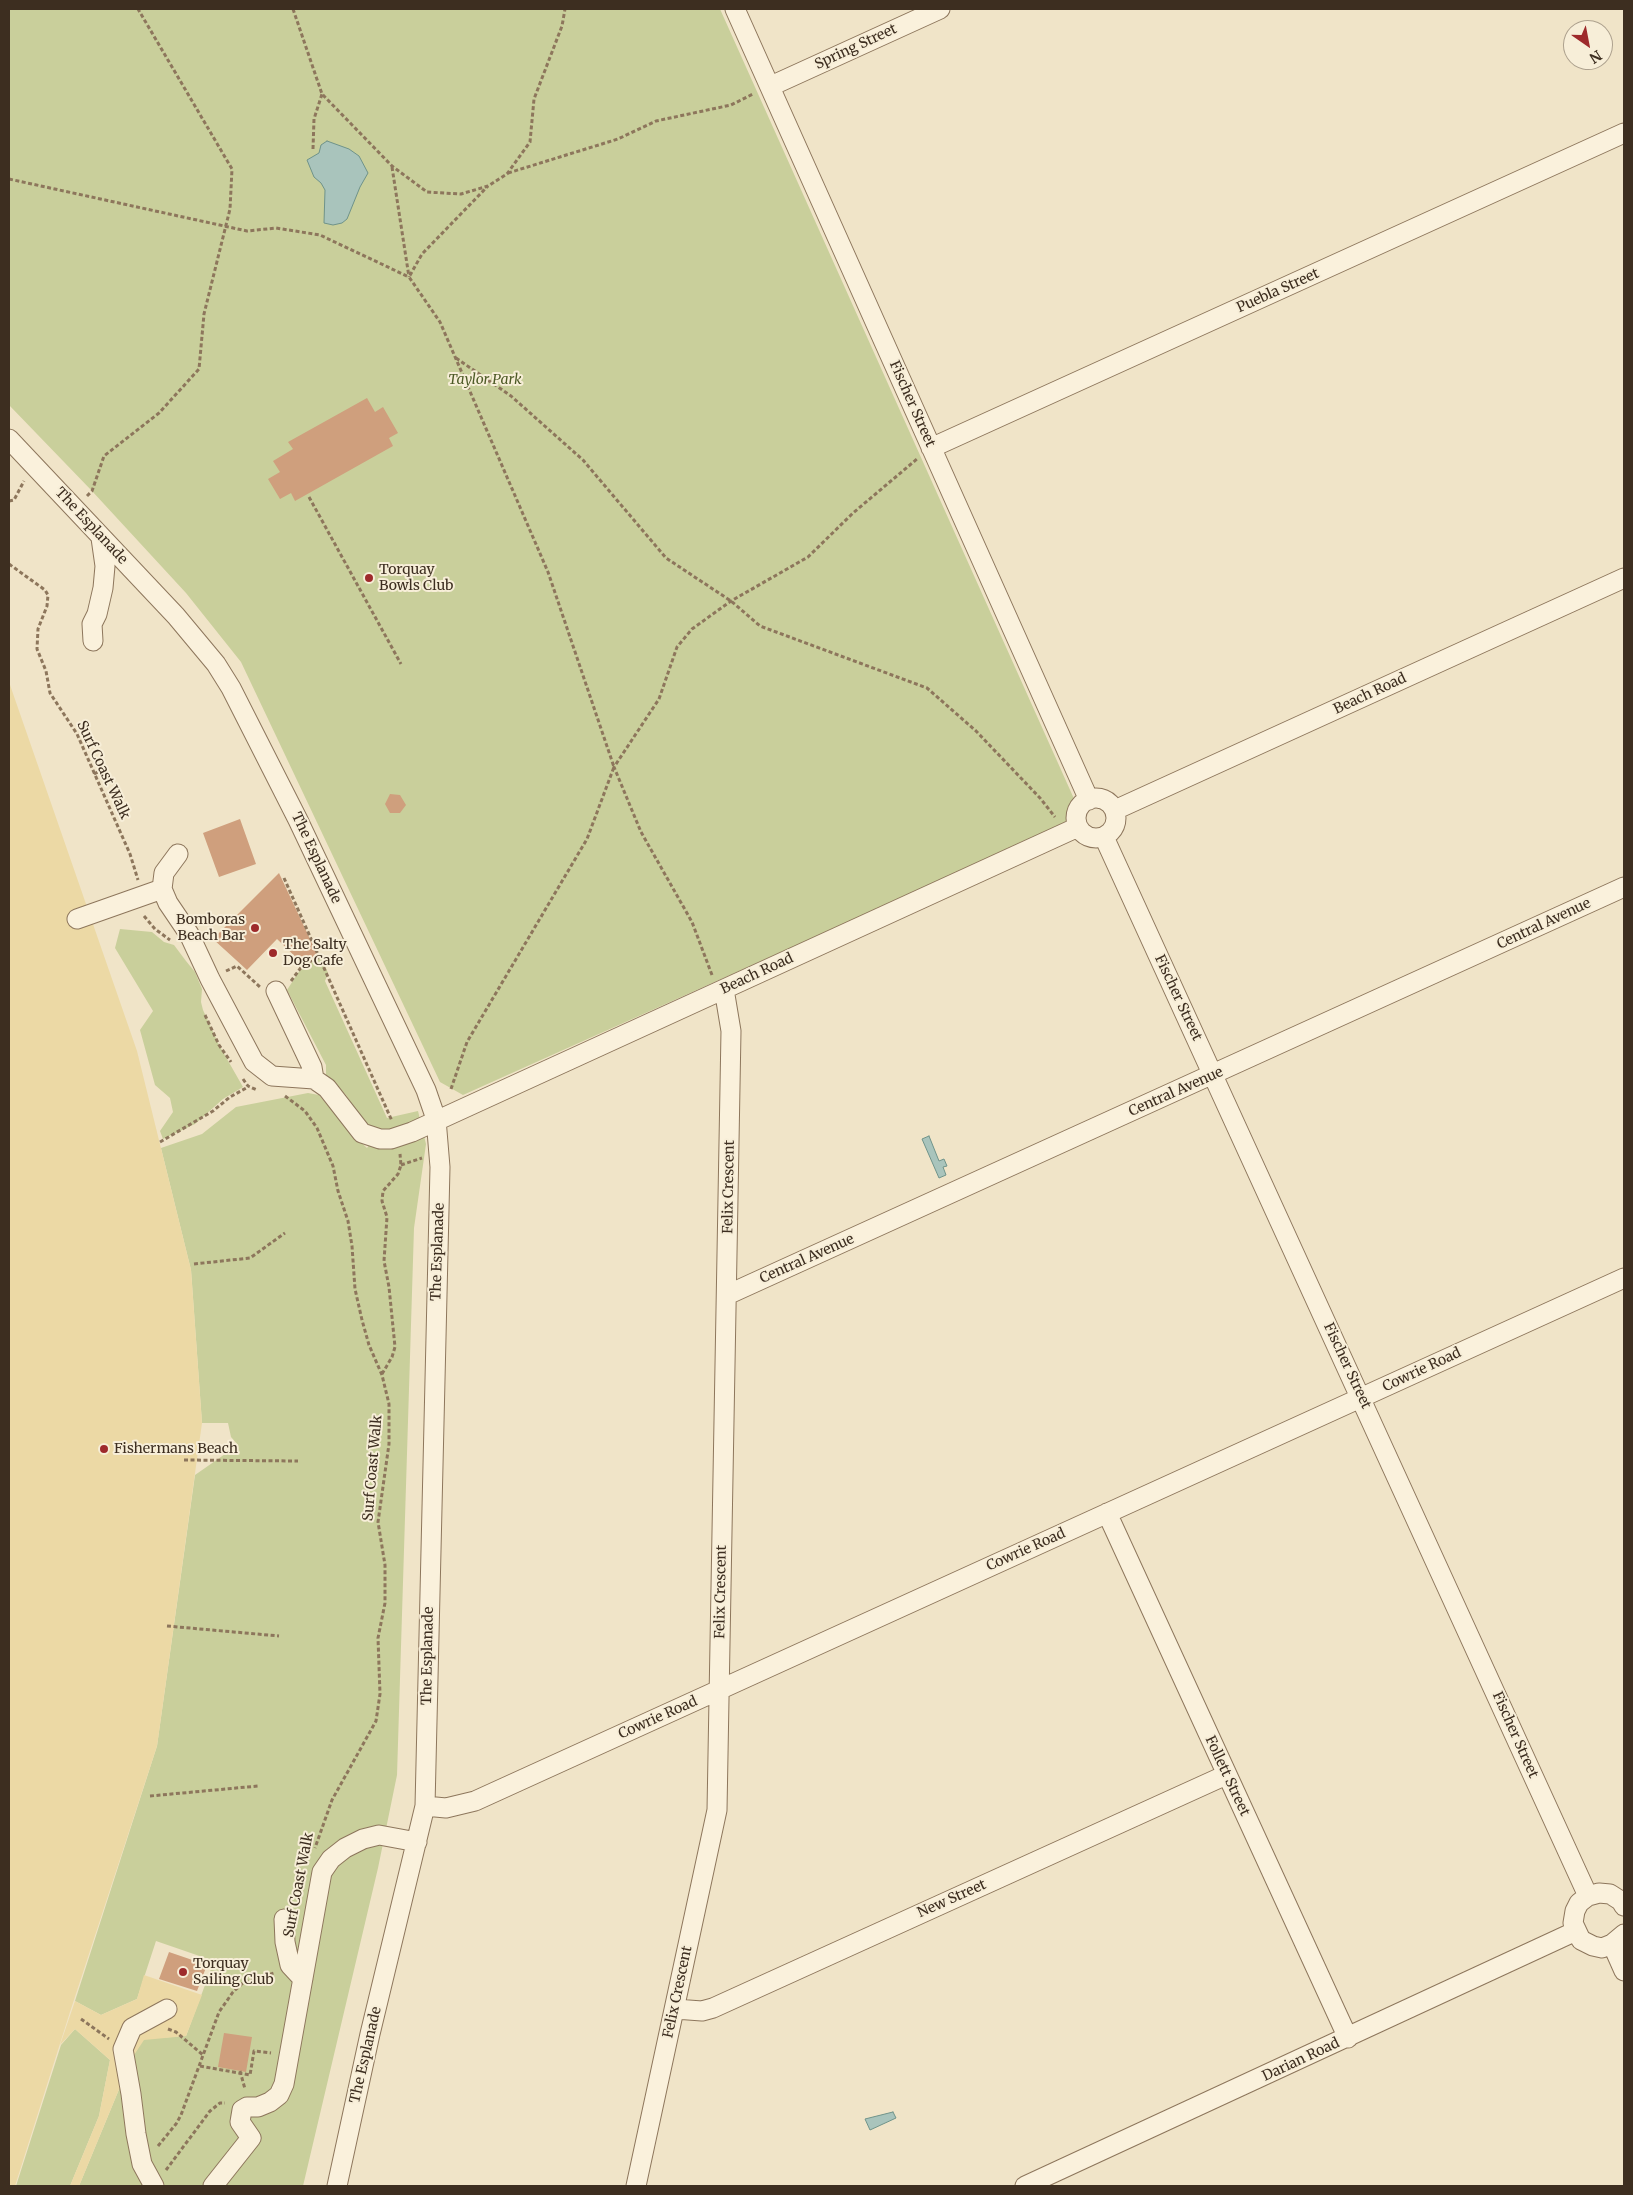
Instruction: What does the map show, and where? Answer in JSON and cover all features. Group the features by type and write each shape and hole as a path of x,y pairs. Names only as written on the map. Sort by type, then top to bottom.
{"street":[{"name":"Fischer Street","path":"735,9 1088,800"},
{"name":"Spring Street","path":"771,86 940,9"},
{"name":"Puebla Street","path":"931,448 1624,133"},
{"name":"The Esplanade","path":"9,439 198,641 231,688 298,820 426,1090 436,1119 440,1167 425,1806 370,2034 338,2186"},
{"path":"93,641 92,624 97,614 103,588 105,566 101,538"},
{"name":"Beach Road","path":"1115,810 1624,578"},
{"path":"1096,797 1104,798 1115,810 1116,825 1112,832 1104,838 1089,838 1071,830 1076,820 1077,811 1081,804 1088,800 1096,797"},
{"name":"Beach Road","path":"314,1079 327,1088 362,1133 371,1138 392,1139 412,1132 436,1119 1071,830"},
{"name":"Fischer Street","path":"1104,838 1588,1896"},
{"path":"178,854 164,873 162,888 168,903 189,934 210,979 254,1062 272,1076 314,1079 312,1067 276,991"},
{"name":"Central Avenue","path":"727,1295 1624,887"},
{"path":"77,919 162,888"},
{"name":"Felix Crescent","path":"636,2186 717,1810 731,1031 721,990"},
{"name":"Cowrie Road","path":"425,1806 446,1808 462,1806 476,1801 1624,1278"},
{"name":"Follett Street","path":"1107,1513 1348,2038"},
{"name":"New Street","path":"675,2009 702,2011 713,2008 1226,1775"},
{"path":"213,2186 251,2138 240,2122 244,2108 264,2106 275,2100 284,2084 322,1872 331,1859 345,1848 379,1835 417,1842"},
{"path":"1624,1906 1621,1901 1610,1894 1599,1893 1588,1896 1575,1911 1573,1923 1582,1940 1592,1946 1602,1948 1618,1939 1624,1971"},
{"path":"284,1919 285,1942 290,1965 303,1979"},
{"name":"Darian Road","path":"1025,2186 1576,1931"},
{"path":"160,2180 142,2164 123,2049 132,2028 167,2009"}],"path":[{"path":"73,508 92,491 104,456 159,413 199,369 204,314 230,209 232,169 138,9"},
{"path":"293,9 322,94 392,166 427,192 461,194 488,186"},
{"path":"507,174 530,142 534,98 562,26 565,9"},
{"path":"409,276 422,254 488,186 507,174 618,139 656,121 731,104 771,86"},
{"path":"312,149 314,119 322,94"},
{"path":"392,166 409,276 440,322 548,572 614,767 642,832 692,922 721,990"},
{"path":"9,179 247,232 276,228 320,235 409,276"},
{"path":"455,358 512,396 583,460 666,558 731,601 760,626 927,688 976,730 1055,816 1071,830"},
{"path":"452,1088 467,1042 587,839 614,767 659,699 677,647 692,628 731,601 808,557 852,514 931,448"},
{"path":"9,501 14,500 32,464"},
{"path":"309,498 401,664"},
{"name":"Surf Coast Walk","path":"9,564 45,590 48,596 47,606 38,629 37,649 46,671 50,693 77,734 130,854 138,880 136,885"},
{"path":"94,774 106,768"},
{"path":"142,913 155,929 172,942"},
{"path":"224,972 237,966 268,995 287,985 302,966 318,957"},
{"path":"203,1010 219,1045 236,1070"},
{"path":"240,1075 248,1086 266,1093"},
{"path":"160,1142 213,1111 230,1097 248,1086"},
{"name":"Surf Coast Walk","path":"283,1095 305,1111 317,1128 333,1166 338,1191 348,1221 355,1289 362,1320 369,1345 382,1375 389,1404 389,1444 378,1522 385,1565 385,1603 378,1638 380,1694 376,1721 332,1800 316,1842 315,1850"},
{"path":"194,1264 250,1258 285,1233"},
{"path":"184,1460 298,1461"},
{"path":"167,1626 279,1636"},
{"path":"150,1796 258,1786"},
{"path":"142,2164 176,2124 200,2066 219,2012 244,1982 281,1972 290,1965"},
{"path":"81,2019 123,2049"},
{"path":"176,2032 203,2055"},
{"path":"200,2066 250,2075 254,2051 288,2056"},
{"path":"160,2180 210,2111 220,2103 228,2103 244,2108"}],"green space":[{"name":"Taylor Park","path":"9,9 720,9 1075,801 1064,825 463,1095 440,1082 241,662 186,593 9,405"},
{"path":"120,929 152,932 164,942 174,945 195,972 202,989 201,1002 203,1010 219,1045 243,1087 223,1099 195,1124 163,1139 160,1131 173,1112 170,1098 155,1085 140,1030 153,1011 115,948"},
{"path":"316,959 322,959 328,973 325,981 387,1118 418,1111 426,1144 414,1228 397,1775 378,1868 303,2186 79,2186 132,2058 143,2039 186,2036 214,1961 156,1941 137,1999 101,2015 75,2001 157,1746 195,1475 238,1445 231,1437 228,1423 202,1423 191,1270 161,1148 202,1134 236,1107 308,1093 319,1095 350,1132 367,1148 378,1132 365,1125 346,1095 326,1076 326,1065 287,990 300,970"},
{"path":"75,2029 110,2060 99,2116 70,2186 16,2186 61,2045"}],"sand":[{"name":"Fishermans Beach","path":"9,682 137,1051 191,1270 202,1423 157,1746 15,2186 9,2186"},
{"path":"144,1975 202,1995 186,2036 144,2040 132,2058 79,2186 70,2186 99,2116 110,2060 75,2029 60,2045 75,2001 101,2015 137,1999"}],"water":[{"path":"327,141 349,149 359,156 368,173 347,219 342,223 333,225 324,223 325,190 314,177 307,160 319,153 321,145"},
{"path":"929,1136 939,1161 944,1159 947,1166 943,1167 946,1175 939,1178 922,1139"},
{"path":"893,2112 896,2118 870,2130 865,2119"}],"building":[{"path":"367,398 375,412 383,407 398,433 389,438 393,446 295,501 291,493 280,499 268,479 280,472 273,461 293,449 288,442"},
{"path":"390,794 400,795 406,805 400,813 390,813 385,804"},
{"path":"240,819 256,864 219,877 203,833"},
{"path":"279,873 317,954 303,964 277,939 247,970 213,939"},
{"name":"Torquay Sailing Club","path":"169,1952 207,1965 197,1991 159,1979"},
{"path":"224,2033 252,2037 246,2072 218,2067"}],"place":[{"name":"Torquay Bowls Club","path":"369,578"},
{"name":"Bomboras Beach Bar","path":"255,928"},
{"name":"The Salty Dog Cafe","path":"273,953"},
{"name":"Fishermans Beach","path":"104,1449"},
{"name":"Torquay Sailing Club","path":"183,1972"}]}
